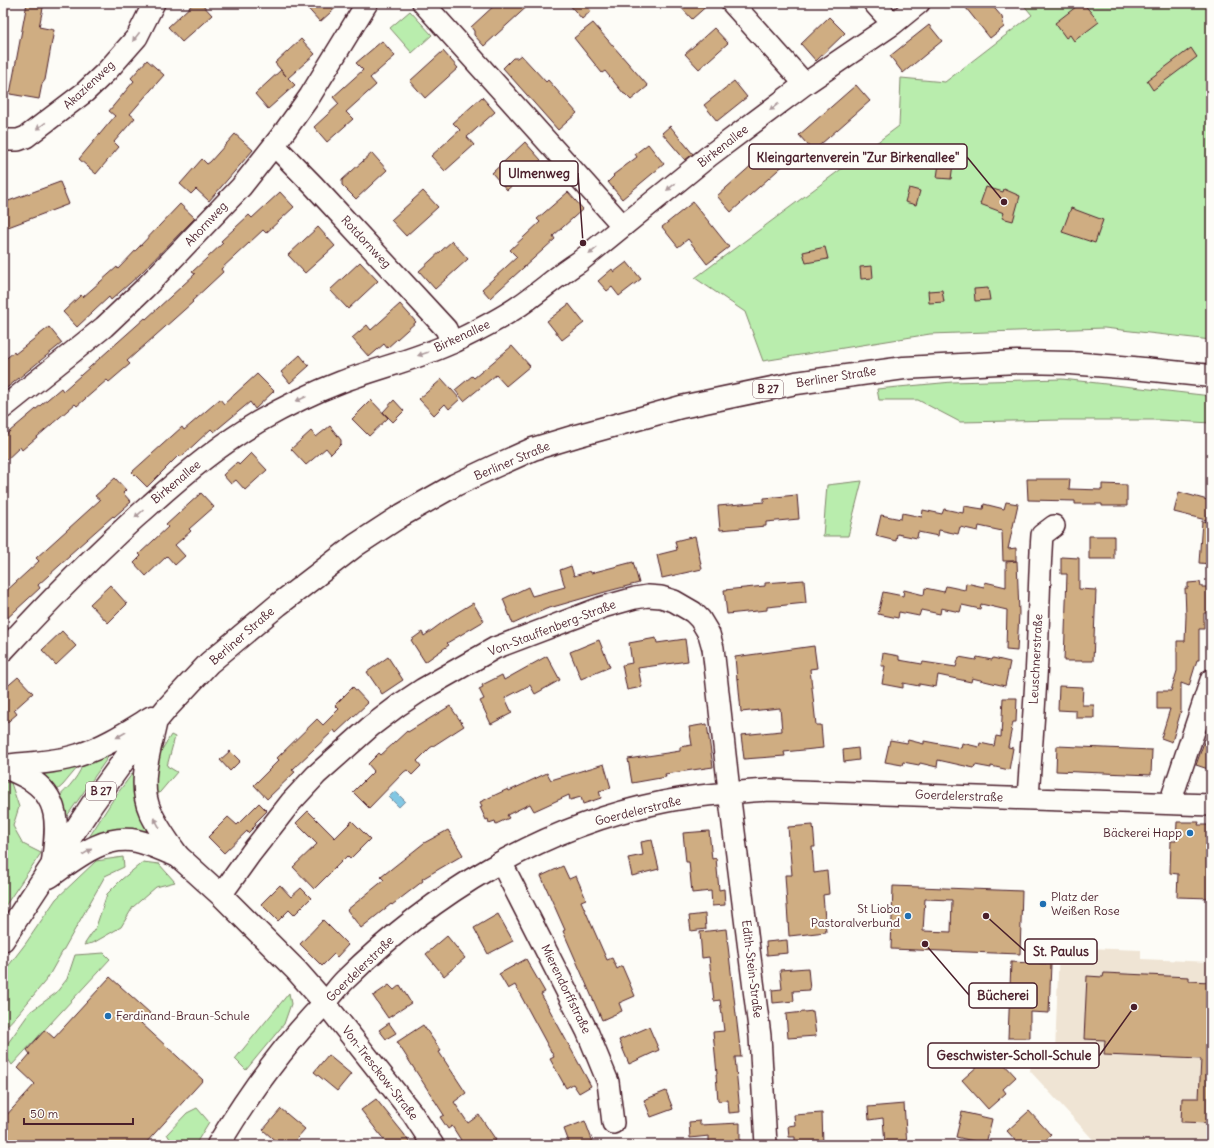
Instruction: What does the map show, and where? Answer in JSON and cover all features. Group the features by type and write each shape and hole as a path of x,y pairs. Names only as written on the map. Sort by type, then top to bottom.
{"main road":[{"name":"Berliner Straße","path":"3,940 97,797 127,756 161,715 209,664 278,605 356,545 402,515 456,485 534,449 562,440 681,407 796,383 904,368 1017,362 1070,363 1211,376"},
{"path":"3,766 47,762 79,755 100,747 161,715"},
{"path":"161,715 146,766 145,788 149,810 178,856 221,895 296,970 325,1003"},
{"path":"3,766 29,779 40,787 50,802 56,815 56,834 47,873"},
{"path":"47,873 91,849 102,844 115,841 136,841 178,856"},
{"name":"Goerdelerstraße","path":"218,1145 258,1085 294,1037 325,1003"}],"street":[{"name":"Akazienweg","path":"3,140 18,140 26,137 85,92 107,71 137,37 154,3"},
{"name":"Ahornweg","path":"3,408 86,342 145,288 241,188 310,96 367,3"},
{"path":"423,3 623,226"},
{"path":"732,3 805,84"},
{"path":"874,3 893,24"},
{"name":"Birkenallee","path":"3,651 111,538 196,465 224,444 257,422 302,398 341,382 452,343 519,306 568,268 579,262 710,156 805,84 893,24 919,3"},
{"name":"Rotdornweg","path":"274,145 314,186 446,329 452,343"},
{"name":"Leuschnerstraße","path":"1028,798 1036,686 1039,574 1042,535 1054,526"},
{"name":"Von-Stauffenberg-Straße","path":"221,895 251,853 291,802 316,774 370,727 399,705 423,689 495,648 603,607 635,598 648,596 661,597 674,601 694,612 709,634 716,665 730,793"},
{"path":"1170,803 1211,680"},
{"name":"Goerdelerstraße","path":"325,1003 344,981 398,931 446,895 501,862 543,841 597,820 664,802 730,793 769,790 800,790 1211,805"},
{"name":"Edith-Stein-Straße","path":"730,793 760,1036 766,1145"},
{"name":"Mierendorffstraße","path":"501,862 587,1031 608,1082 613,1123"},
{"name":"Von-Tresckow-Straße","path":"325,1003 412,1113 433,1145"}],"shaded area":[{"path":"1059,947 1141,950 1141,959 1211,962 1211,1145 1098,1145 1030,1071 1033,1052 1055,1053"}],"green space":[{"path":"1022,3 1211,3 1211,340 1104,328 930,334 763,361 745,312 695,278 899,126 901,78 945,82 1032,15"},
{"path":"410,11 432,35 412,53 390,28"},
{"path":"1062,379 1211,396 1211,423 1159,420 960,422 918,400 879,400 877,389 952,382"},
{"path":"862,481 848,536 823,536 827,485"},
{"path":"171,735 175,737 167,766 177,772 155,798 154,762"},
{"path":"111,753 65,818 57,798 74,781 84,760"},
{"path":"138,766 153,834 86,842 114,798"},
{"path":"78,767 54,793 30,770"},
{"path":"3,782 11,783 19,807 13,826 23,844 41,853 3,909"},
{"path":"123,857 124,867 105,876 47,979 3,1030 3,973 26,943 56,899 96,861"},
{"path":"143,862 159,864 175,882 156,887 133,907 121,927 93,943 84,945 96,927 107,894 122,879"},
{"path":"104,953 110,959 12,1065 3,1050 30,1012 56,993 67,979 75,955"},
{"path":"289,993 291,1004 284,1024 246,1070 235,1059"},
{"path":"197,1108 209,1122 195,1145 174,1145 167,1134 187,1113"}],"water":[{"path":"395,791 405,801 399,807 389,797"}],"building":[{"path":"27,3 44,3 39,27 54,30 45,80 42,84 39,99 10,94"},
{"path":"194,3 201,3 212,15 182,42 168,27"},
{"path":"303,3 341,3 320,22"},
{"path":"497,3 531,3 484,46 474,35 474,31 471,27"},
{"path":"568,3 584,3 591,11 582,19"},
{"path":"677,3 710,3 692,19"},
{"path":"962,3 990,3 1002,17 1004,27 990,38"},
{"path":"1083,3 1099,22 1074,41 1070,35 1066,38 1055,23"},
{"path":"829,17 845,33 816,61 801,44"},
{"path":"593,23 648,86 631,100 624,94 605,71 602,73 574,38"},
{"path":"929,25 942,41 903,73 890,56"},
{"path":"714,28 728,43 699,69 685,54"},
{"path":"301,39 315,54 288,78 295,85 268,109 255,94 281,70 275,63"},
{"path":"382,41 395,56 370,78 376,85 346,112 353,119 327,142 314,127 339,104 333,97 363,70 356,63"},
{"path":"1191,48 1197,57 1153,90 1147,81"},
{"path":"443,51 458,68 425,98 410,81"},
{"path":"521,55 546,82 548,80 577,113 558,130 503,68 513,58 517,58"},
{"path":"147,60 164,75 130,114 135,118 114,142 119,147 96,174 79,159 115,116 109,111 134,81 131,78"},
{"path":"734,81 747,97 717,121 704,105"},
{"path":"856,85 870,101 813,151 799,135"},
{"path":"482,97 495,112 467,137 474,145 445,171 431,156 460,130 453,123"},
{"path":"670,126 693,154 685,160 662,133"},
{"path":"235,134 253,150 209,201 196,189 191,194 180,184 202,159 207,164 210,162"},
{"path":"525,142 541,160 507,190 492,173"},
{"path":"648,144 664,164 622,199 608,182 614,176 613,175 637,157 635,154"},
{"path":"773,146 787,162 731,212 717,196"},
{"path":"372,153 387,170 356,199 342,185 342,180"},
{"path":"939,163 953,164 951,179 937,178"},
{"path":"60,182 69,204 3,229 3,203"},
{"path":"986,187 1003,192 1004,189 1020,196 1013,221 1002,218 1004,213 980,204"},
{"path":"909,188 920,191 916,205 905,202"},
{"path":"423,191 438,207 406,236 391,220"},
{"path":"280,192 294,207 266,233 263,230 221,269 223,272 192,301 193,302 127,361 130,364 109,382 107,380 77,406 75,404 22,450 20,447 3,463 3,437 61,388 63,391 145,318 146,319 195,274 192,272 223,243 221,241 249,215 252,218"},
{"path":"568,192 583,209 553,236 555,239 490,298 482,289 517,257 510,250 540,222 537,219"},
{"path":"693,202 729,247 707,264 688,239 678,247 662,227"},
{"path":"180,204 195,218 139,275 111,300 109,297 77,327 63,312 81,295 83,297 117,267 118,269"},
{"path":"1071,208 1103,220 1095,243 1062,232"},
{"path":"318,227 335,246 305,273 288,255"},
{"path":"452,241 468,259 435,289 419,271"},
{"path":"825,247 828,259 806,263 803,252"},
{"path":"360,262 378,281 348,309 330,290"},
{"path":"627,262 641,279 619,296 612,287 607,291 598,281 612,269 614,272"},
{"path":"872,266 873,278 861,279 860,267"},
{"path":"988,288 990,300 975,301 974,289"},
{"path":"942,290 944,302 929,303 928,291"},
{"path":"400,304 416,322 387,348 384,344 369,357 352,338 367,325 371,330"},
{"path":"569,304 584,323 562,340 547,321"},
{"path":"49,327 62,343 3,391 3,361 14,352 15,354"},
{"path":"512,346 530,366 506,386 496,375 464,401 455,390 472,376 474,378"},
{"path":"300,355 309,366 290,383 281,372"},
{"path":"257,374 274,391 255,409 250,402 214,432 211,429 181,457 179,455 147,487 132,472 182,427 184,430 220,399 224,404"},
{"path":"442,379 460,399 449,409 445,404 434,415 419,399"},
{"path":"371,400 388,418 369,436 352,419"},
{"path":"394,400 404,411 393,422 383,412"},
{"path":"330,426 341,440 341,444 331,454 326,448 306,465 291,449 311,431 316,437"},
{"path":"251,453 267,470 245,490 236,480 231,484 223,475 237,462 239,465"},
{"path":"115,478 126,490 123,493 131,502 69,555 70,556 38,585 40,588 3,622 3,594 39,561 36,558 100,500 95,496"},
{"path":"1027,479 1070,479 1069,489 1102,490 1102,484 1127,485 1127,506 1075,504 1075,501 1028,500"},
{"path":"1179,492 1211,501 1206,520 1174,512"},
{"path":"201,493 214,507 189,529 191,531 175,545 185,556 175,565 167,556 146,576 134,563 141,556 139,554 168,527 166,525"},
{"path":"797,495 799,519 766,522 766,526 720,530 718,506 764,502 764,498"},
{"path":"1006,502 1018,504 1008,549 1016,548 1016,561 1003,561 1002,531 979,526 978,531 960,527 958,534 939,530 938,536 918,532 917,538 897,534 896,541 876,536 881,515 901,519 902,513 922,517 923,510 942,514 944,509 963,513 964,506 983,509 984,504 1004,509"},
{"path":"1202,521 1211,522 1211,564 1199,563"},
{"path":"695,536 702,569 662,578 657,555 677,550 675,541"},
{"path":"1089,536 1114,536 1114,559 1089,559"},
{"path":"1061,557 1079,558 1079,589 1096,590 1093,661 1064,661 1067,574 1061,574"},
{"path":"1017,561 1019,613 1017,651 1006,650 1007,610 981,604 980,609 962,605 960,612 941,608 940,614 921,610 919,616 899,612 898,618 878,614 883,592 903,596 904,590 924,595 925,588 944,592 946,586 965,590 966,583 984,587 985,582 1006,587 1006,562"},
{"path":"633,562 639,583 546,609 513,624 503,599 528,587 532,596 565,587 560,570 571,566 574,576"},
{"path":"804,580 806,603 767,607 767,610 727,614 724,590 765,586 765,583"},
{"path":"1200,582 1201,587 1211,587 1211,613 1204,613 1204,629 1199,629 1199,660 1197,660 1189,686 1181,683 1181,711 1172,742 1161,738 1170,709 1157,709 1157,691 1171,691 1177,671 1177,641 1185,641 1185,588 1188,588 1188,583"},
{"path":"110,585 127,604 108,623 90,604"},
{"path":"473,603 484,621 447,643 449,645 425,662 411,640 422,632 424,636 450,617"},
{"path":"62,631 76,646 56,665 42,650"},
{"path":"656,638 657,643 685,639 688,661 638,668 642,687 627,690 622,665 632,663 629,643"},
{"path":"599,640 610,667 581,679 570,652"},
{"path":"814,646 817,668 810,669 816,725 821,725 823,748 784,752 785,756 744,759 741,735 782,731 780,708 741,712 735,657"},
{"path":"883,653 899,656 899,660 956,667 959,657 976,660 977,657 992,660 993,658 1010,662 1005,686 972,678 971,682 938,675 936,687 903,683 903,688 882,684 885,666 881,666"},
{"path":"547,656 560,680 535,694 530,685 505,698 512,713 491,724 480,701 484,699 479,689 483,687 482,685 502,675 504,680"},
{"path":"388,657 403,680 382,694 367,672"},
{"path":"18,677 33,693 14,710 17,714 3,726 3,690"},
{"path":"1059,686 1083,687 1082,705 1094,705 1094,718 1076,718 1076,711 1058,710"},
{"path":"353,687 368,703 336,733 334,730 292,770 295,772 267,799 254,785 279,760 277,758 317,719 323,725 339,709 335,705"},
{"path":"1003,698 1017,698 1016,722 1013,722 1008,747 1013,748 1009,770 991,766 991,768 975,765 974,768 938,760 937,767 920,763 919,765 903,762 902,765 885,762 890,740 907,743 908,740 924,744 924,741 961,748 962,743 979,747 980,743 994,746 996,736 1001,737"},
{"path":"450,706 464,726 430,748 417,761 421,766 412,775 407,770 404,772 369,808 353,792 374,771 368,764 379,753 381,755 407,731 408,732"},
{"path":"707,724 713,767 665,774 666,777 632,783 628,759 680,751 680,747 692,745 689,727"},
{"path":"1209,728 1211,728 1211,770 1196,765"},
{"path":"1057,746 1152,750 1151,775 1056,771"},
{"path":"858,748 859,760 844,762 843,750"},
{"path":"230,751 240,761 230,771 220,760"},
{"path":"604,764 611,788 599,791 601,798 583,804 581,797 570,800 569,795 534,811 530,804 507,815 509,818 496,824 495,821 489,823 488,819 486,820 480,807 482,806 480,802 508,789 509,791 547,773 551,780"},
{"path":"259,803 267,811 255,823 256,825 248,833 247,831 224,853 208,837 228,817 237,825"},
{"path":"308,811 335,838 352,821 370,839 350,859 347,856 314,889 293,867 317,844 296,823"},
{"path":"1177,822 1199,822 1198,825 1208,825 1208,842 1211,842 1211,898 1177,897 1178,874 1170,873 1171,841 1176,841"},
{"path":"813,825 815,847 812,847 814,873 827,871 829,894 823,895 826,932 789,936 785,875 792,875 788,827"},
{"path":"448,830 463,855 422,879 423,881 361,928 347,910 384,880 381,877 424,843"},
{"path":"709,831 712,859 716,858 719,890 724,889 725,905 712,906 711,891 692,893 689,862 686,862 683,833"},
{"path":"652,840 659,869 632,876 628,858 643,855 641,842"},
{"path":"563,866 569,879 576,876 586,899 581,901 607,960 612,958 617,969 622,966 635,996 619,1003 622,1011 602,1020 541,876"},
{"path":"280,885 291,897 301,888 311,898 294,915 289,910 278,921 261,904"},
{"path":"893,886 1022,891 1020,954 891,949","holes":["925,899 952,900 951,932 923,931"]},
{"path":"498,914 513,941 488,954 474,928"},
{"path":"705,914 706,929 691,931 689,916"},
{"path":"323,920 348,945 337,957 334,954 322,966 300,944"},
{"path":"726,929 741,1057 735,1057 740,1112 729,1113 728,1100 718,1101 713,1032 724,1031 720,1000 714,1001 709,957 702,958 700,932"},
{"path":"447,936 465,958 444,976 426,954"},
{"path":"787,940 788,953 767,955 766,942"},
{"path":"526,959 545,992 541,994 591,1086 579,1093 573,1084 566,1088 550,1059 554,1057 515,985 508,989 499,974"},
{"path":"1011,962 1051,964 1049,1013 1030,1012 1030,1038 1008,1038"},
{"path":"808,968 810,990 793,991 794,1001 773,1003 772,990 782,989 780,970"},
{"path":"1104,973 1189,977 1189,981 1211,982 1211,1123 1181,1122 1182,1098 1199,1098 1201,1059 1104,1055 1105,1040 1084,1039 1087,976 1103,977"},
{"name":"Ferdinand-Braun-Schule","path":"110,977 150,1013 141,1023 203,1080 144,1145 3,1145 3,1119 35,1084 18,1068 30,1054 27,1050 45,1030 54,1038"},
{"path":"389,985 394,990 400,985 411,1003 388,1018 373,996"},
{"path":"813,1011 816,1036 788,1038 786,1014"},
{"path":"389,1023 396,1033 386,1039 379,1030"},
{"path":"423,1025 441,1051 439,1052 466,1093 454,1102 468,1123 479,1115 496,1140 489,1145 464,1145 452,1126 448,1129 440,1117 444,1115 397,1042"},
{"path":"649,1027 659,1050 629,1064 619,1040"},
{"path":"986,1050 991,1050 1016,1077 1003,1089 1006,1093 988,1109 962,1080 979,1065 975,1060"},
{"path":"328,1055 351,1074 337,1091 314,1072"},
{"path":"666,1091 673,1109 651,1117 644,1100"},
{"path":"376,1099 411,1145 388,1145 361,1110"},
{"path":"904,1104 907,1145 885,1145 883,1118 869,1120 868,1107"},
{"path":"281,1109 305,1129 291,1145 280,1145 263,1130"},
{"path":"1029,1111 1051,1135 1040,1145 1020,1145 1007,1131"},
{"path":"962,1112 992,1119 986,1144 956,1137"},
{"path":"822,1113 823,1145 795,1145 795,1137 789,1137 788,1126 795,1125 794,1115"},
{"path":"585,1121 594,1145 570,1145 564,1129"},
{"path":"700,1121 700,1125 740,1123 740,1145 709,1145 709,1136 690,1138 689,1122"}],"place":[{"name":"Kleingartenverein \"Zur Birkenallee\"","path":"1004,202"},
{"name":"Ulmenweg","path":"583,243"},
{"name":"Bäckerei Happ","path":"1190,833"},
{"name":"Platz der Weißen Rose","path":"1043,904"},
{"name":"St Lioba Pastoralverbund","path":"908,916"},
{"name":"St. Paulus","path":"986,916"},
{"name":"Bücherei","path":"925,944"},
{"name":"Geschwister-Scholl-Schule","path":"1134,1007"},
{"name":"Ferdinand-Braun-Schule","path":"108,1016"}]}
